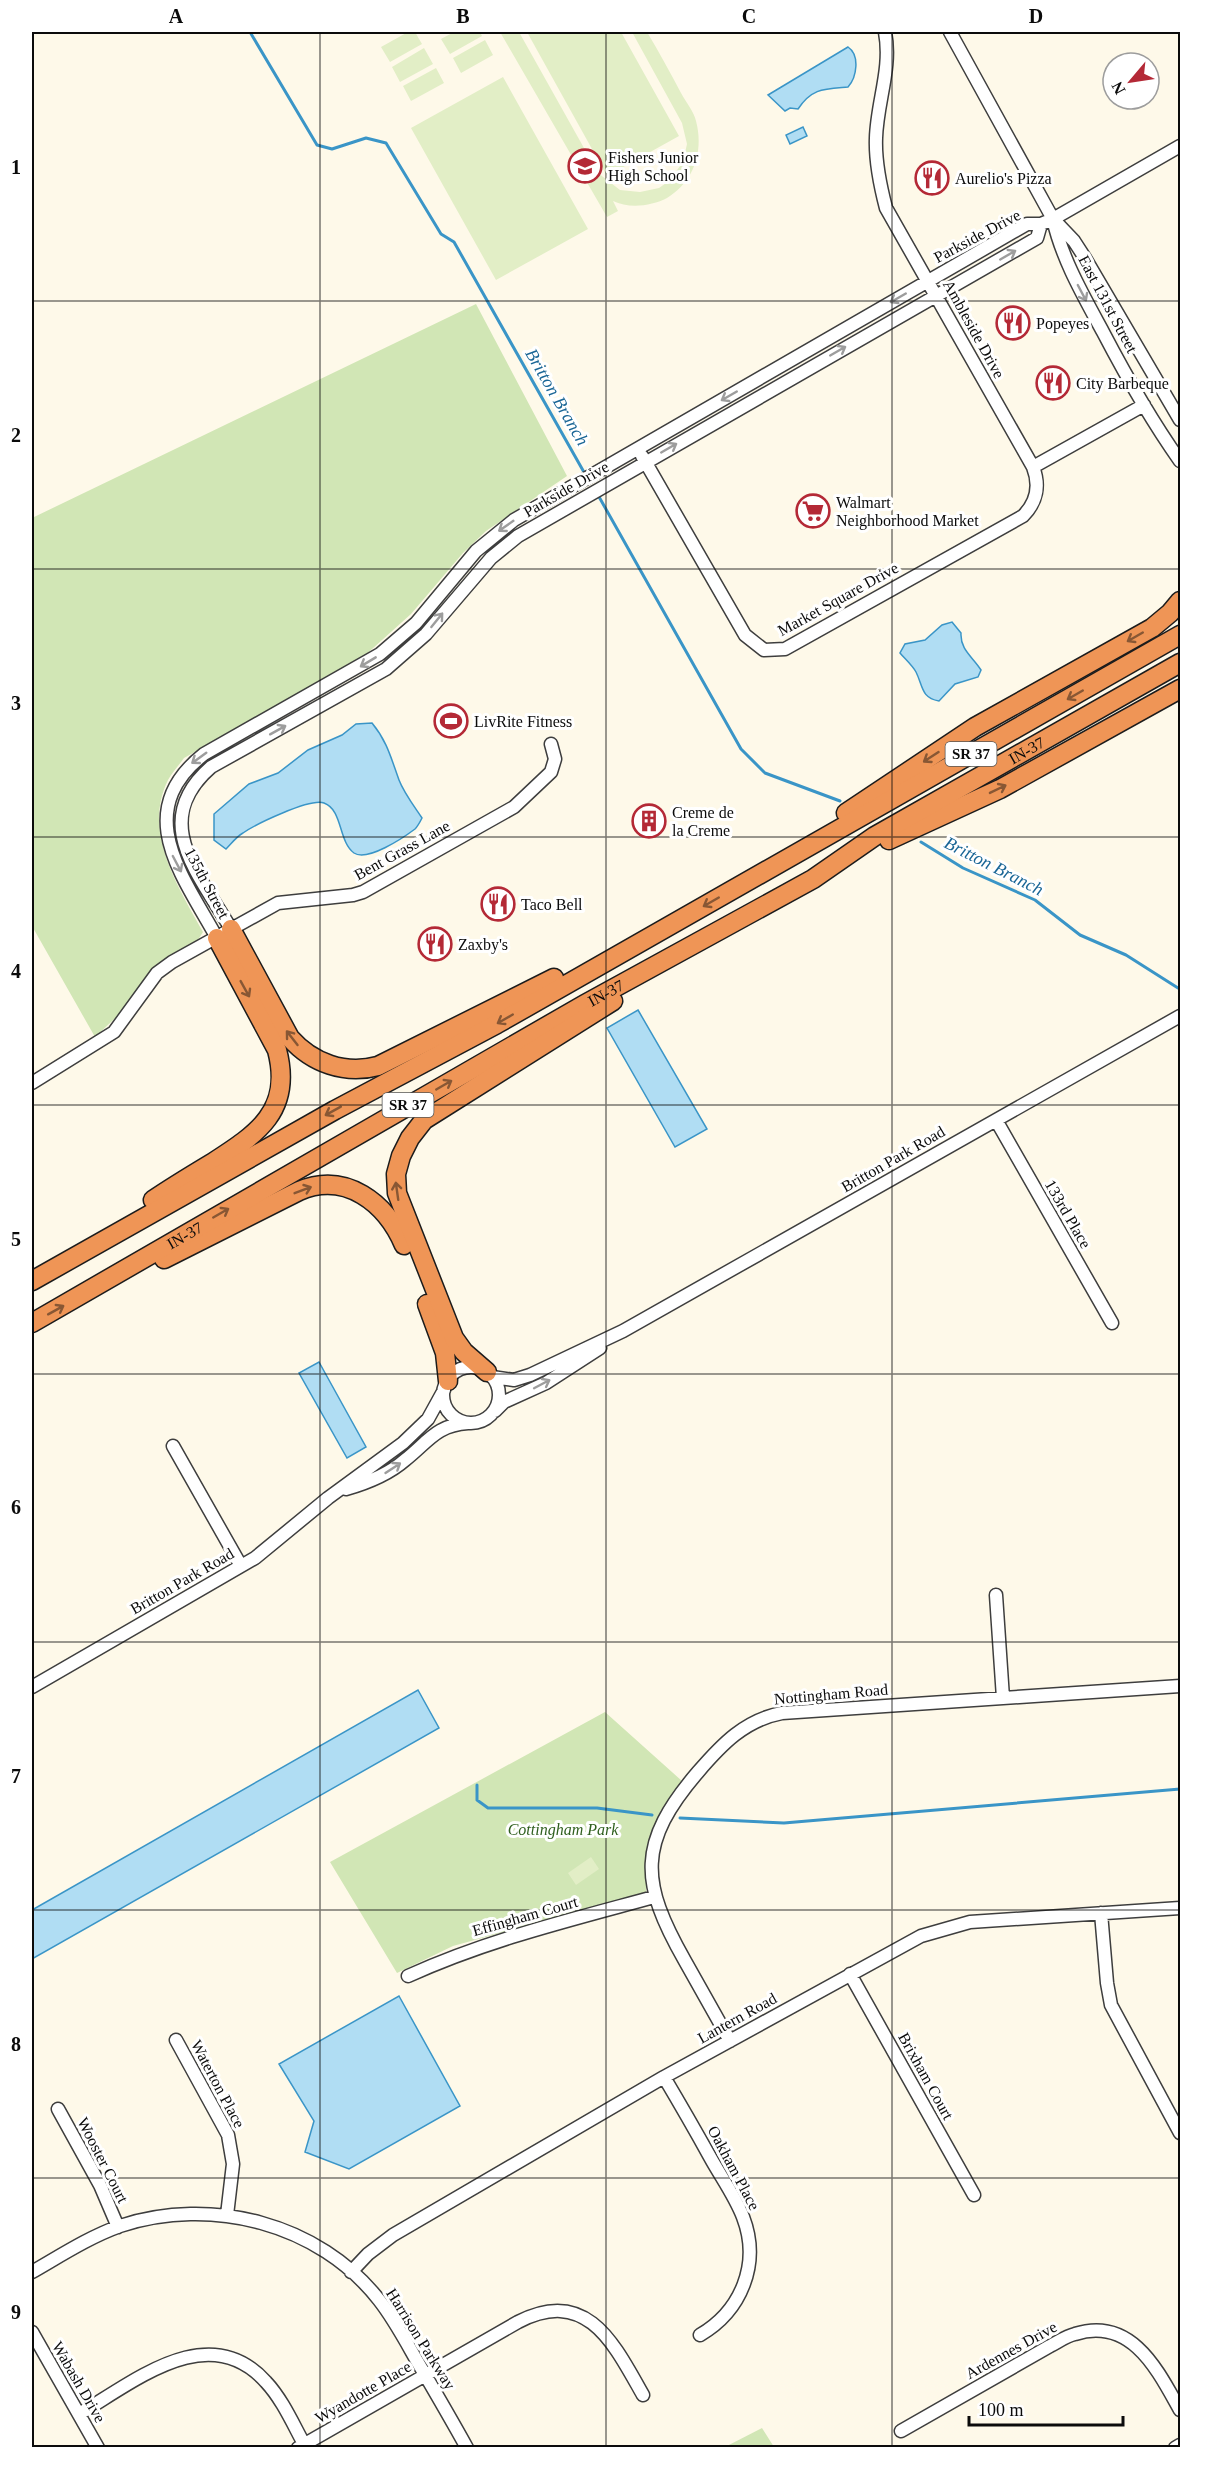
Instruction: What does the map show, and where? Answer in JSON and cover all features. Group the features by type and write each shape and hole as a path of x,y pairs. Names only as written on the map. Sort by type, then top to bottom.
{"highway":[{"path":"762,873 806,838 975,727 1152,628 1170,614 1180,601"},
{"name":"IN-37","path":"32,1281 335,1110 497,1024 1180,634"},
{"name":"IN-37","path":"32,1323 575,1010 813,879 875,836 1180,663"},
{"path":"813,879 1000,789 1180,689"},
{"path":"490,1375 464,1352 454,1338 398,1201 396,1174 405,1145 416,1128 431,1116 741,920"},
{"path":"224,933 296,1045 321,1062 356,1069 378,1066 605,951 647,938"},
{"path":"52,1269 87,1241 249,1139 269,1116 280,1084 277,1050 224,933"},
{"path":"80,1296 128,1276 305,1188 329,1185 347,1188 372,1201 395,1225 442,1344 446,1385"}],"street":[{"name":"Ambleside Drive","path":"885,32 888,51 876,138 879,180 886,208 1033,467 1037,477 1034,500"},
{"name":"East 131st Street","path":"950,32 1006,129 1077,283 1144,405 1180,461"},
{"name":"Parkside Drive","path":"168,808 172,792 190,765 204,754 380,654 416,623 464,564 489,538 514,520 1027,224 1047,222 1180,146"},
{"name":"Parkside Drive","path":"184,802 200,777 211,767 386,669 426,634 491,558 518,536 645,461 1037,238 1047,222"},
{"name":"East 131st Street","path":"1047,222 1074,241 1180,420"},
{"path":"1033,467 1144,405"},
{"name":"Market Square Drive","path":"638,449 745,635 764,650 785,649 823,628 1023,516 1032,507 1034,500"},
{"name":"Bent Grass Lane","path":"32,1083 114,1032 162,969 224,933 284,901 341,897 363,892 514,807 551,772 555,759 551,744"},
{"name":"135th Street","path":"184,802 180,818 185,847 224,933"},
{"name":"135th Street","path":"168,808 167,834 173,859 224,933"},
{"name":"Britton Park Road","path":"490,1375 514,1380 530,1375 623,1331 1180,1016"},
{"name":"133rd Place","path":"996,1120 1113,1323"},
{"name":"Britton Park Road","path":"493,1413 504,1402 546,1383 610,1342 623,1331"},
{"path":"470,1368 490,1375 498,1387 499,1396 493,1413 478,1422 460,1421 447,1408 446,1385 461,1370 470,1368"},
{"name":"Britton Park Road","path":"32,1687 265,1550 422,1426 437,1405 446,1385"},
{"name":"Britton Park Road","path":"339,1491 389,1471 441,1429 469,1423"},
{"path":"173,1446 241,1566"},
{"path":"996,1595 1003,1698"},
{"name":"Nottingham Road","path":"730,2041 672,1939 654,1897 653,1855 660,1828 667,1812 682,1791 719,1748 746,1727 782,1713 1180,1686"},
{"name":"Effingham Court","path":"408,1976 455,1954 654,1897"},
{"name":"Lantern Road","path":"351,2272 368,2254 393,2235 664,2077 907,1943 946,1928 988,1921 1180,1908"},
{"path":"1101,1913 1111,2005 1180,2133"},
{"name":"Brixham Court","path":"850,1974 974,2195"},
{"name":"Waterton Place","path":"176,2040 228,2135 233,2164 227,2215"},
{"name":"Oakham Place","path":"664,2077 739,2208 748,2233 750,2268 738,2299 721,2321 700,2336"},
{"name":"Wooster Court","path":"58,2109 100,2186 118,2227"},
{"name":"Harrison Parkway","path":"32,2272 77,2246 118,2227 162,2216 206,2213 227,2215 275,2227 330,2256 369,2289 388,2312 467,2448"},
{"name":"Wyandotte Place","path":"301,2446 527,2317 546,2312 561,2312 585,2318 602,2329 618,2351 643,2395"},
{"name":"Ardennes Drive","path":"901,2431 1050,2346 1074,2334 1090,2331 1117,2335 1141,2350 1152,2361 1180,2410"},
{"name":"Wabash Drive","path":"32,2332 98,2448"},
{"path":"79,2414 174,2360 196,2354 212,2354 241,2362 267,2382 301,2446"},
{"path":"1175,2448 1180,2445"}],"green space":[{"path":"408,32 415,32 422,44 390,62 381,47"},
{"path":"454,32 480,32 482,36 450,54 441,39"},
{"path":"500,32 519,32 598,173 620,190 640,192 659,188 669,181 683,162 687,144 682,123 632,32 647,32 696,121 699,143 695,165 684,183 667,198 654,203 633,206 613,201 618,211 607,217"},
{"path":"527,32 621,32 679,136 607,176"},
{"path":"485,40 493,55 461,73 453,58"},
{"path":"424,48 433,64 400,82 392,67"},
{"path":"436,68 444,83 411,101 403,86"},
{"path":"503,77 588,229 496,280 411,128"},
{"path":"476,304 567,476 486,531 463,553 411,614 362,658 184,758 168,780 161,800 159,820 161,839 175,878 203,932 196,943 95,1037 32,926 32,518"},
{"name":"Cottingham Park","path":"605,1712 682,1781 661,1810 647,1846 646,1893 453,1946 397,1973 330,1862"},
{"path":"591,1857 599,1869 576,1885 568,1873"},
{"path":"762,2428 774,2447 725,2447"}],"water":[{"path":"848,47 854,55 856,66 848,87 819,91 808,97 798,109 790,108 785,111 768,95"},
{"path":"803,127 807,136 790,144 786,135"},
{"path":"952,622 961,633 965,649 981,670 978,677 955,684 939,701 929,697 923,691 916,672 900,653 905,644 925,640 942,625"},
{"path":"372,723 385,743 404,790 422,818 415,829 385,848 360,855 349,848 338,819 330,807 317,802 296,808 259,824 240,835 226,849 214,840 214,814 249,784 278,773 308,750 342,735 356,724"},
{"path":"638,1010 707,1129 675,1147 607,1028"},
{"path":"319,1362 366,1447 347,1458 299,1373"},
{"path":"418,1690 439,1728 32,1959 32,1910"},
{"path":"399,1996 460,2106 349,2169 305,2152 314,2121 279,2064"}],"waterway":[{"name":"Britton Branch","path":"250,32 317,145 332,149 366,138 386,143 441,234 454,242 585,474"},
{"name":"Britton Branch","path":"598,495 741,749 765,773 840,801"},
{"name":"Britton Branch","path":"921,842 963,868 1035,900 1080,935 1126,955 1178,988"},
{"path":"477,1785 477,1800 488,1808 597,1808 652,1815"},
{"path":"680,1818 784,1823 1180,1789"}],"place":[{"name":"Fishers Junior High School","path":"585,166"},
{"name":"Aurelio's Pizza","path":"932,178"},
{"name":"Popeyes","path":"1013,323"},
{"name":"City Barbeque","path":"1053,383"},
{"name":"Walmart Neighborhood Market","path":"813,511"},
{"name":"LivRite Fitness","path":"451,721"},
{"name":"Creme de la Creme","path":"649,821"},
{"name":"Taco Bell","path":"498,904"},
{"name":"Zaxby's","path":"435,944"}]}
